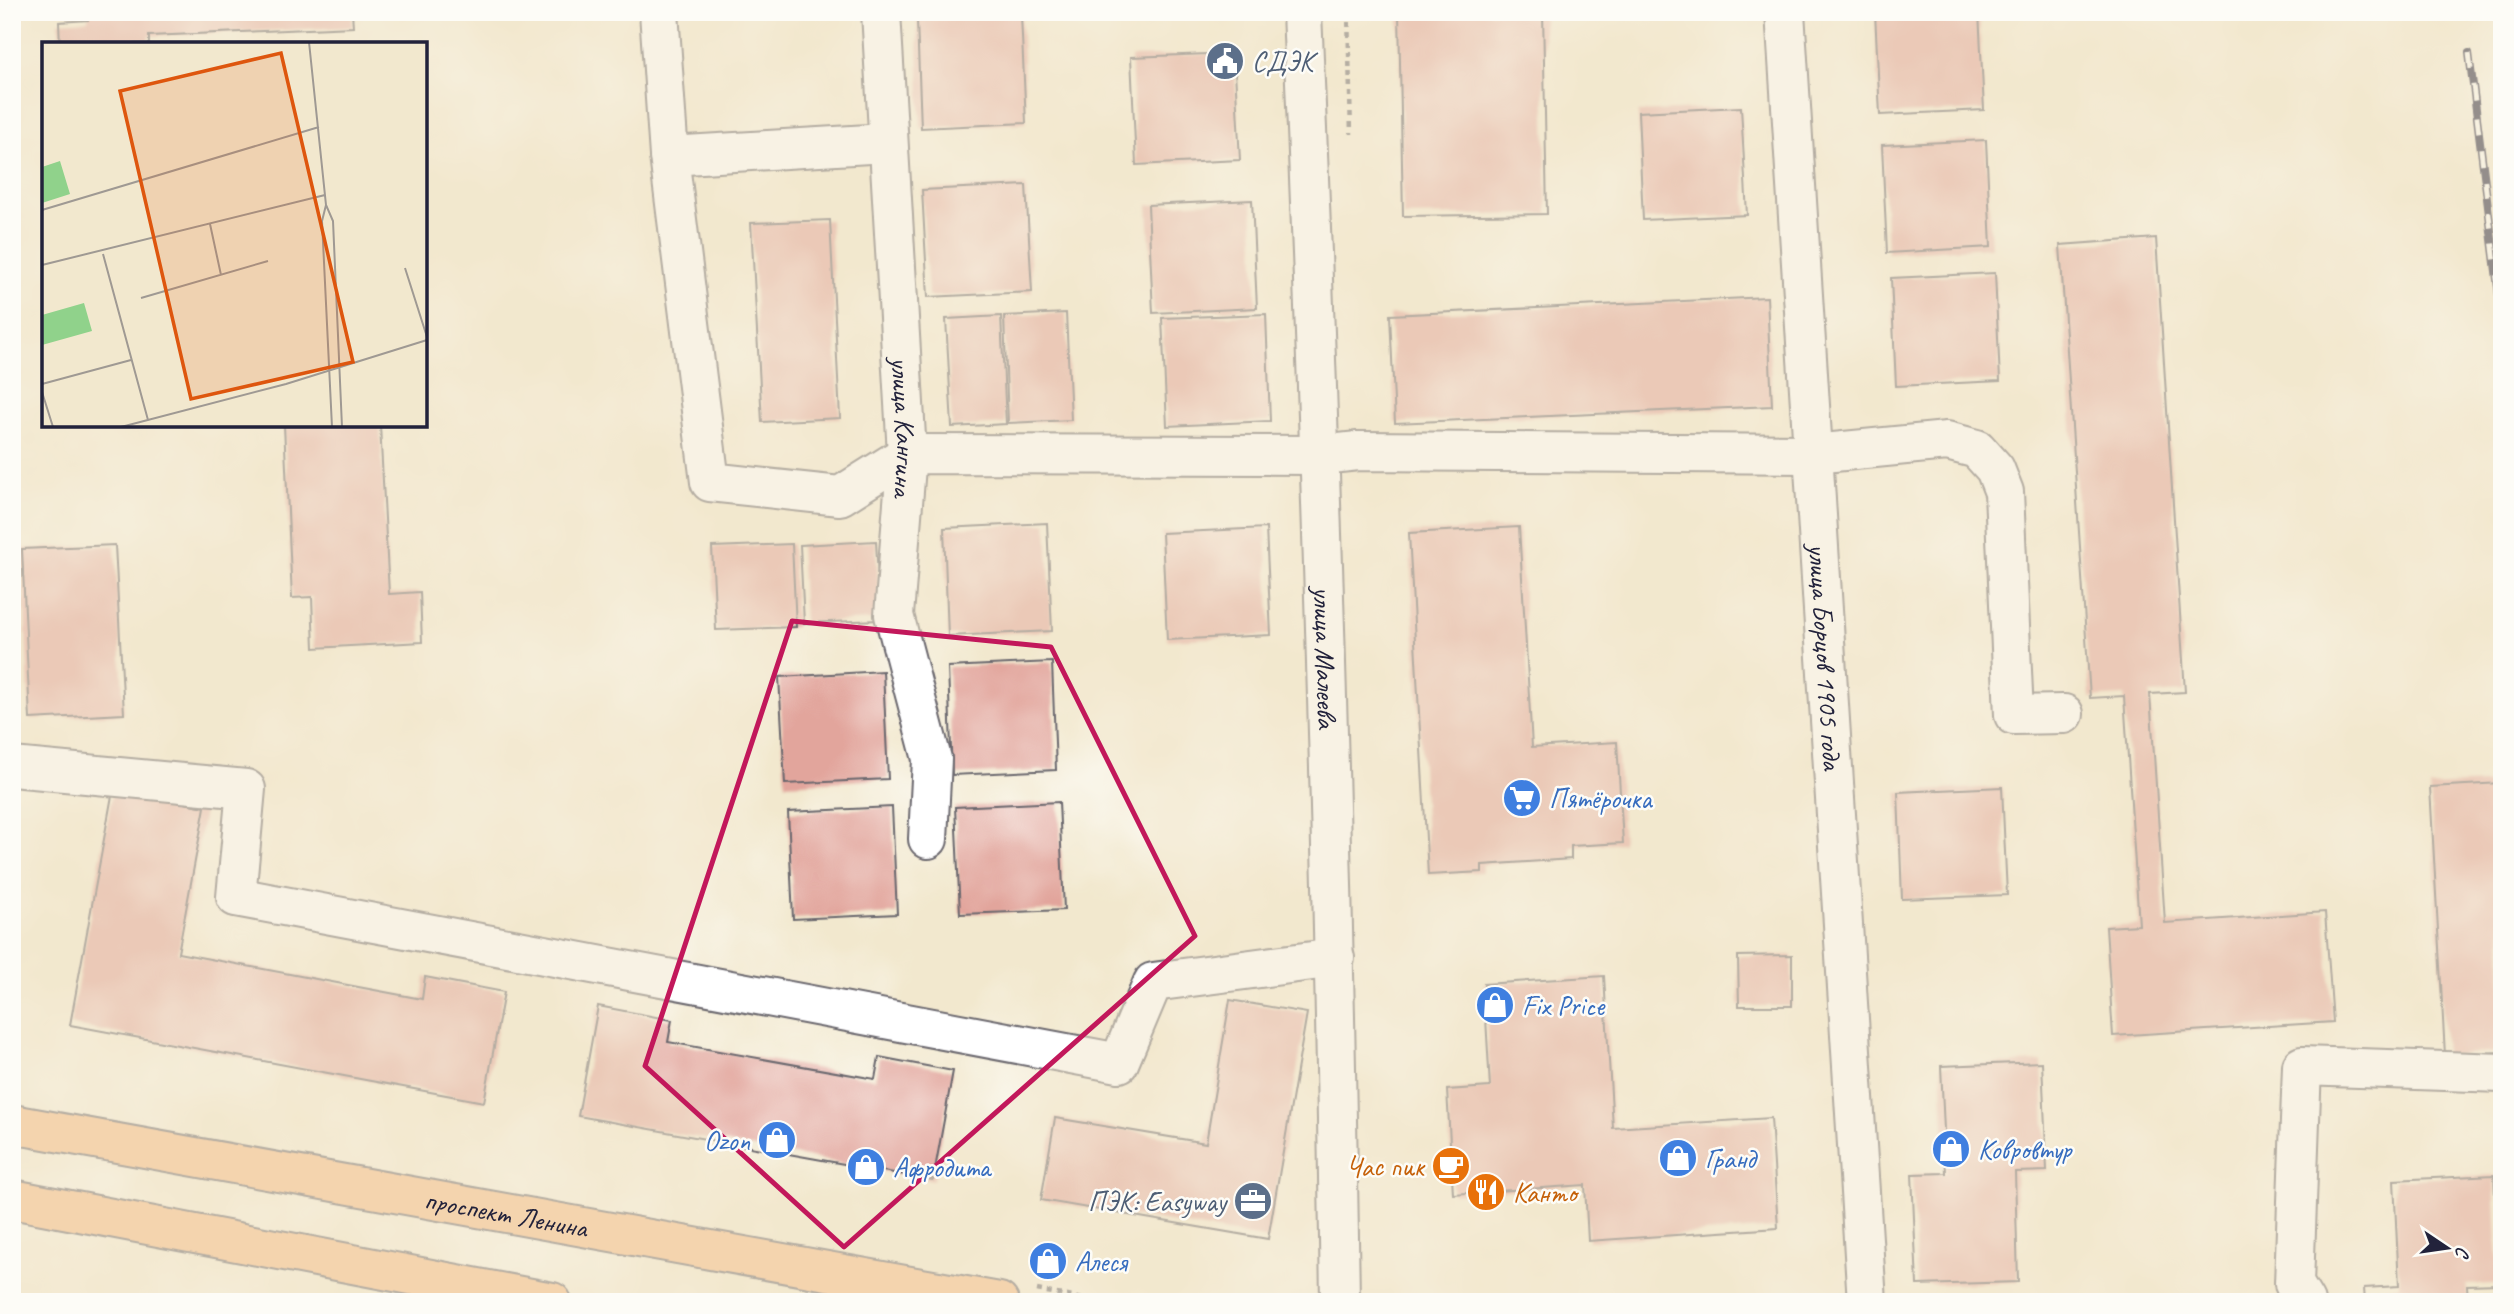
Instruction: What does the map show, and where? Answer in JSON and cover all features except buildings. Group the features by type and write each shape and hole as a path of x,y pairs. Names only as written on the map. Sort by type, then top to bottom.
{"main road":[{"name":"проспект Ленина","path":"12,1124 999,1302"},
{"path":"12,1199 552,1302"}],"street":[{"path":"659,12 669,156 710,482 840,496 907,454 1321,455 1358,451 1813,454 1947,441 1977,449 1996,469 2004,492 2014,715 2064,714"},
{"name":"улица Кангина","path":"881,12 907,454 894,615 932,759 928,839"},
{"name":"улица Малеева","path":"1302,12 1321,455 1335,958 1340,1302"},
{"name":"улица Борцов 1905 года","path":"1785,12 1867,1302"},
{"path":"669,156 887,143"},
{"path":"12,767 246,789 236,897 1119,1063 1153,982 1335,958"},
{"path":"2305,1302 2294,1284 2302,1066 2502,1073"}],"highlighted area":[{"path":"792,621 1051,647 1195,936 844,1247 645,1066"}],"railway":[{"path":"2469,53 2502,320"}],"place":[{"name":"СДЭК","path":"1225,61"},
{"name":"Пятёрочка","path":"1522,798"},
{"name":"Fix Price","path":"1495,1005"},
{"name":"Ozon","path":"777,1140"},
{"name":"Ковровтур","path":"1951,1149"},
{"name":"Гранд","path":"1678,1158"},
{"name":"Час пик","path":"1451,1166"},
{"name":"Афродита","path":"866,1167"},
{"name":"Канто","path":"1486,1192"},
{"name":"ПЭК: Easyway","path":"1253,1201"},
{"name":"Алеся","path":"1048,1261"}]}
